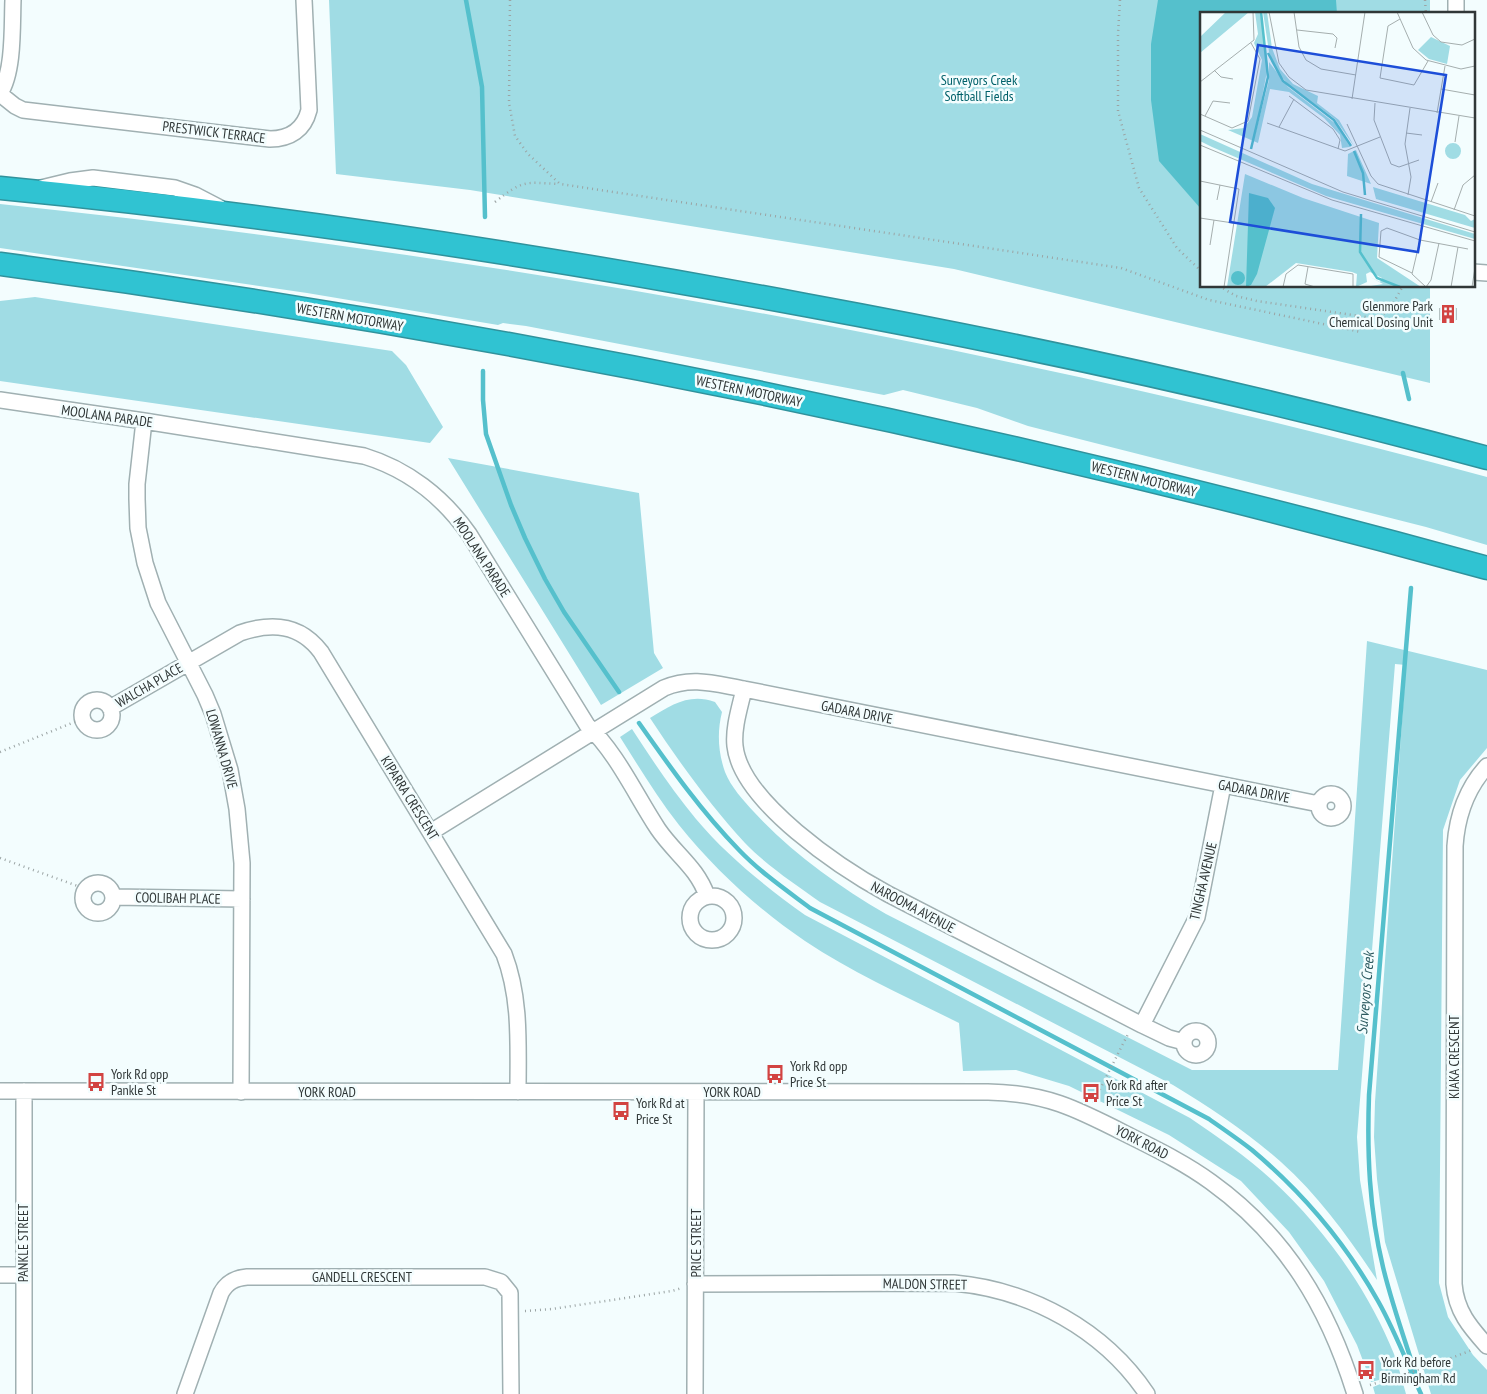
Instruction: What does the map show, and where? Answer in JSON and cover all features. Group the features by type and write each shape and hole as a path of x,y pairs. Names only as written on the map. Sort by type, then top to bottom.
{"highway":[{"path":"0,188 232,214 573,263 915,325 1378,428 1487,458"},
{"name":"WESTERN MOTORWAY","path":"0,264 285,306 649,370 915,426 1083,464 1249,504 1487,568"}],"street":[{"path":"0,93 9,68 13,0"},
{"name":"PRESTWICK TERRACE","path":"0,93 15,106 24,110 270,139 284,138 300,129 309,110 304,0"},
{"path":"1474,272 1487,273"},
{"name":"MOOLANA PARADE","path":"0,400 364,456 381,461 411,477 428,490 459,520 587,725 601,738 660,830 697,875 707,896"},
{"name":"LOWANNA DRIVE","path":"144,421 137,484 137,511 141,546 158,603 214,714 230,770 241,837 241,1092"},
{"name":"KIPARRA CRESCENT","path":"188,662 240,632 267,626 288,628 314,642 322,652 504,954 514,983 518,1016 518,1092"},
{"name":"WALCHA PLACE","path":"110,708 188,662"},
{"name":"GADARA DRIVE","path":"431,832 664,688 689,681 744,689 1319,804"},
{"name":"NAROOMA AVENUE","path":"744,689 735,738 738,760 746,776 758,792 804,838 850,872 888,894 1142,1025 1169,1038 1184,1042"},
{"name":"WALCHA PLACE","path":"98,700 110,708 112,713 110,721 100,730 91,729 82,719 83,709 89,702 98,700"},
{"name":"KIAKA CRESCENT","path":"1485,1345 1463,1317 1454,1291 1455,846 1462,807 1471,788 1487,766"},
{"name":"TINGHA AVENUE","path":"1142,1025 1197,917 1223,785"},
{"path":"100,883 109,888 114,898 111,907 98,914 94,913 84,903 83,898 86,889 100,883"},
{"name":"COOLIBAH PLACE","path":"114,898 242,899"},
{"name":"YORK ROAD","path":"0,1091 1005,1092 1029,1095 1051,1100 1087,1114 1195,1171 1224,1192 1263,1227 1294,1265 1320,1305 1340,1347 1355,1394"},
{"name":"PANKLE STREET","path":"24,1091 24,1394"},
{"name":"PRICE STREET","path":"695,1394 696,1092"},
{"path":"0,1275 23,1275"},
{"name":"GANDELL CRESCENT","path":"185,1394 221,1293 229,1282 240,1278 485,1276 496,1279 508,1289 511,1299 511,1394"},
{"name":"MALDON STREET","path":"695,1284 954,1283 991,1288 1026,1299 1081,1328 1119,1359 1147,1394"}],"path":[{"path":"510,0 510,102 515,136 528,154 560,184"},
{"path":"1120,0 1118,111 1139,188 1177,248 1200,270"},
{"path":"496,202 516,186 529,182 560,184 1120,268 1209,300 1361,332"},
{"path":"1222,288 1236,296 1257,301 1366,318 1378,317 1387,311 1402,288"},
{"path":"0,752 82,719"},
{"path":"0,858 86,889"},
{"path":"1087,1114 1129,1032 1142,1025"},
{"path":"511,1312 552,1309 672,1291 695,1284"},
{"path":"1370,1385 1425,1368 1485,1345"}],"green space":[{"name":"Surveyors Creek Softball Fields","path":"329,0 1430,0 1430,12 1200,12 1200,288 1430,288 1430,383 954,269 470,190 336,174"},
{"path":"0,204 375,250 562,279 749,311 935,347 1120,386 1304,430 1487,477 1487,545 1426,527 1028,426 977,408 903,390 884,395 526,326 503,323 498,325 307,293 0,248"},
{"path":"35,297 392,351 406,365 443,427 430,443 0,381 0,301"},
{"path":"448,458 639,493 654,653 663,668 601,705"},
{"path":"1367,641 1487,670 1487,748 1460,780 1443,830 1439,1283 1448,1317 1473,1355 1487,1370 1487,1394 1431,1394 1385,1242 1377,1179 1374,1137 1375,1102 1406,665 1395,664 1357,1137 1360,1180 1377,1280 1333,1218 1295,1175 1256,1141 1215,1112 1173,1085 820,902 771,867 745,843 719,814 650,718 673,705 689,700 697,699 715,702 722,712 719,734 720,750 725,772 742,798 784,842 816,868 886,914 1192,1070 1338,1070"},
{"path":"632,729 687,808 708,833 748,870 805,915 1190,1118 1272,1180 1309,1218 1342,1260 1357,1283 1371,1306 1394,1354 1406,1394 1375,1394 1373,1387 1395,1378 1395,1376 1371,1382 1357,1345 1324,1281 1289,1232 1241,1181 1169,1135 1069,1086 1016,1070 963,1071 959,1023 823,953 770,916 722,873 671,814 648,782 620,737"}],"shaded area":[{"path":"1158,0 1336,0 1337,12 1200,12 1200,208 1159,161 1151,100 1151,44"}],"building":[{"name":"Glenmore Park Chemical Dosing Unit","path":"1440,308 1456,308 1456,320 1440,320"}],"waterway":[{"path":"466,0 482,87 485,217"},
{"path":"483,371 486,434 511,505 545,579 564,612 619,692"},
{"name":"Surveyors Creek","path":"1403,373 1409,399"},
{"name":"Surveyors Creek","path":"1411,588 1369,1095 1368,1138 1370,1181 1378,1245 1391,1295 1418,1381"},
{"path":"639,723 686,788 725,835 756,866 810,908 1209,1119 1252,1150 1305,1201 1352,1259 1384,1312 1421,1394"}],"place":[{"name":"Glenmore Park Chemical Dosing Unit","path":"1448,314"},
{"name":"York Rd opp Price St","path":"775,1074"},
{"name":"York Rd opp Pankle St","path":"96,1082"},
{"name":"York Rd after Price St","path":"1091,1093"},
{"name":"York Rd at Price St","path":"621,1111"},
{"name":"York Rd before Birmingham Rd","path":"1366,1370"}]}
